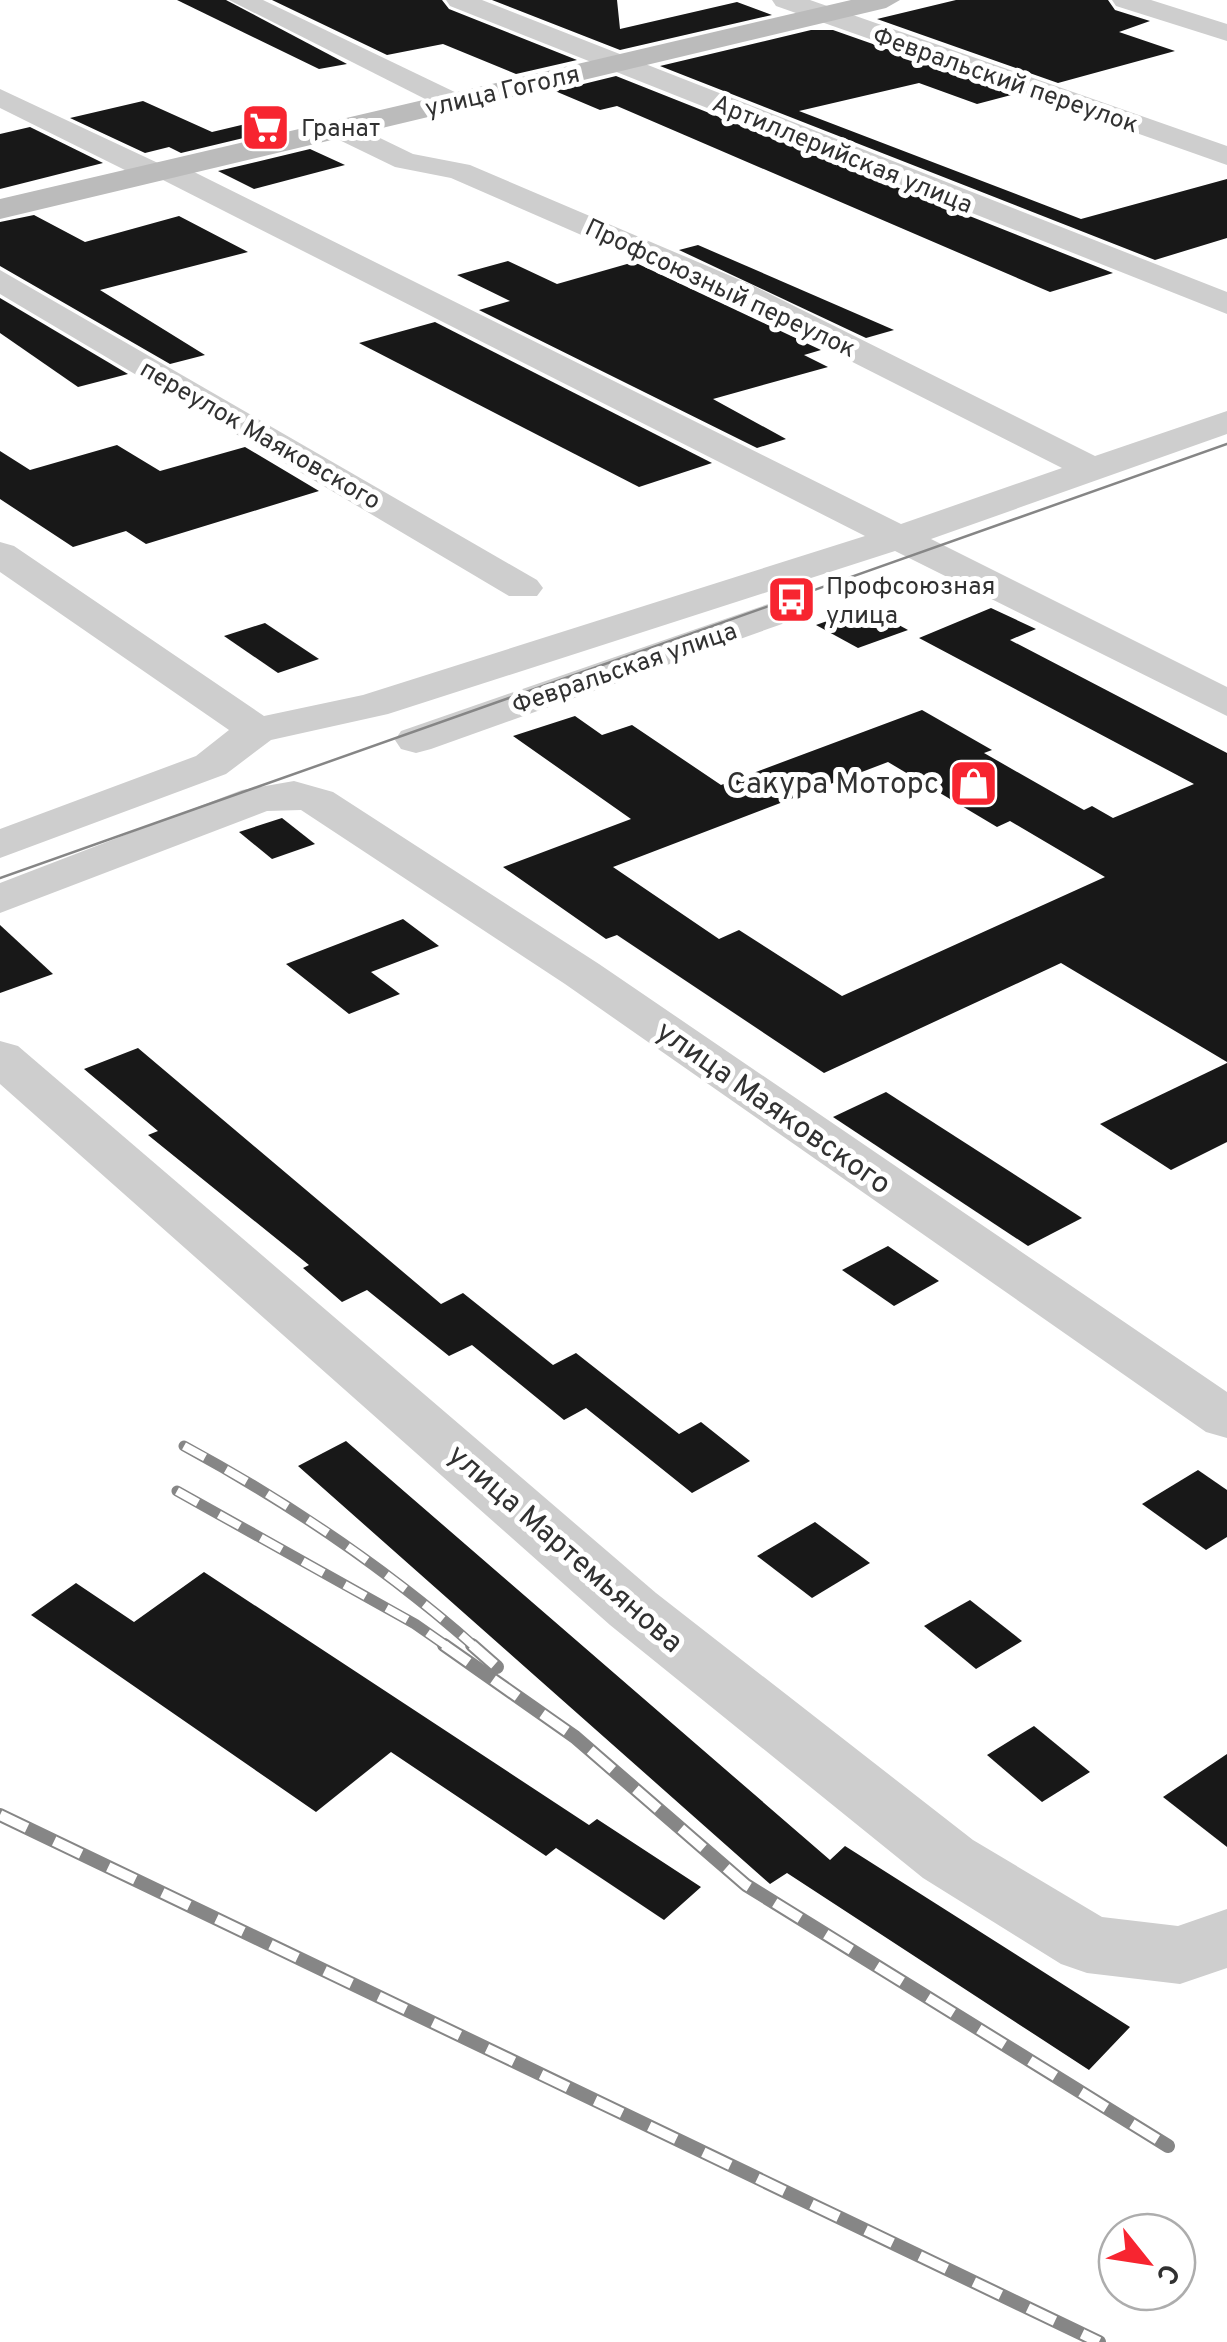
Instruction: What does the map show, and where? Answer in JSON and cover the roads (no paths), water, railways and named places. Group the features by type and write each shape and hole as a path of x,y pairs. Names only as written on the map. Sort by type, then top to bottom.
{"main road":[{"name":"улица Гоголя","path":"0,209 886,0"}],"street":[{"path":"242,0 454,102"},
{"name":"Артиллерийская улица","path":"459,0 1227,304"},
{"name":"Февральский переулок","path":"785,0 1227,156"},
{"path":"1125,0 1227,34"},
{"path":"0,97 900,537 1227,703"},
{"name":"Профсоюзный переулок","path":"339,129 405,160 459,171 740,292 1093,469"},
{"name":"переулок Маяковского","path":"0,280 523,588"},
{"path":"0,844 211,765 256,730 372,705 900,537 1227,422"},
{"name":"Февральская улица","path":"416,740 1227,452"},
{"path":"0,554 256,730"},
{"name":"улица Маяковского","path":"0,899 258,799 294,794 317,802 582,974 1227,1420"},
{"name":"улица Мартемьянова","path":"0,1057 632,1609 948,1859 1087,1944 1204,1946"}],"tram line":[{"path":"0,878 1227,444"}],"railway":[{"path":"184,1446 336,1538 475,1647"},
{"path":"177,1491 415,1624 448,1647"},
{"path":"444,1645 575,1737 746,1885 1168,2146"},
{"path":"472,1645 497,1667"},
{"path":"0,1815 1099,2342"}],"place":[{"name":"Гранат","path":"266,127"},
{"name":"Профсоюзная улица","path":"791,599"},
{"name":"Сакура Моторс","path":"974,783"}]}
